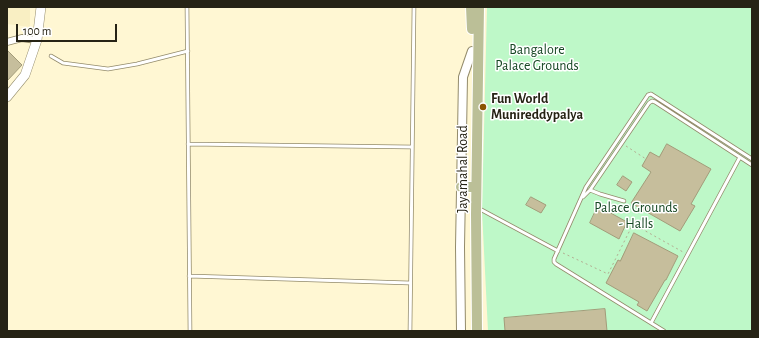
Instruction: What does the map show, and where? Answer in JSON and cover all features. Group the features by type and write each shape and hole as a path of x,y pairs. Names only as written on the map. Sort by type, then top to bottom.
{"main road":[{"path":"7,97 25,75 37,40 41,7"},
{"name":"Jayamahal Road","path":"471,7 472,51 469,187 474,212 478,331"},
{"name":"Jayamahal Road","path":"469,187 479,7"},
{"name":"Jayamahal Road","path":"472,331 474,212"}],"street":[{"path":"7,42 22,38 37,40"},
{"path":"461,331 460,254 469,187"}],"lane":[{"path":"187,7 190,331"},
{"path":"410,331 414,7"},
{"path":"51,56 63,63 108,69 137,64 188,51"},
{"path":"664,331 554,262 586,187 648,95 651,94 752,159"},
{"path":"581,198 590,190 652,101 752,165"},
{"path":"630,122 634,125"},
{"path":"188,144 412,147"},
{"path":"651,323 740,157"},
{"path":"606,158 610,160"},
{"path":"590,190 624,201"},
{"path":"474,212 558,251"},
{"path":"189,276 410,283"}],"path":[{"path":"622,143 646,158"},
{"path":"558,251 608,274 633,224 688,255"}],"shaded area":[{"path":"7,7 30,7 30,27 7,24"}],"green space":[{"name":"Palace Grounds - Halls","path":"487,7 752,7 752,331 488,331 482,211"}],"building":[{"path":"7,50 22,65 7,81"},
{"path":"667,144 711,169 691,204 695,206 680,231 631,203 651,172 642,166 650,152 659,157"},
{"path":"623,176 632,182 626,191 617,185"},
{"path":"531,197 546,205 541,213 526,205"},
{"path":"598,206 627,222 619,239 590,223"},
{"path":"634,233 678,256 666,280 647,311 637,305 639,302 606,283 618,260 620,261"},
{"path":"605,309 607,331 505,331 504,318"}],"place":[{"name":"Fun World Munireddypalya","path":"483,107"}],"park label":[{"name":"Bangalore Palace Grounds","path":"537,58"}]}
